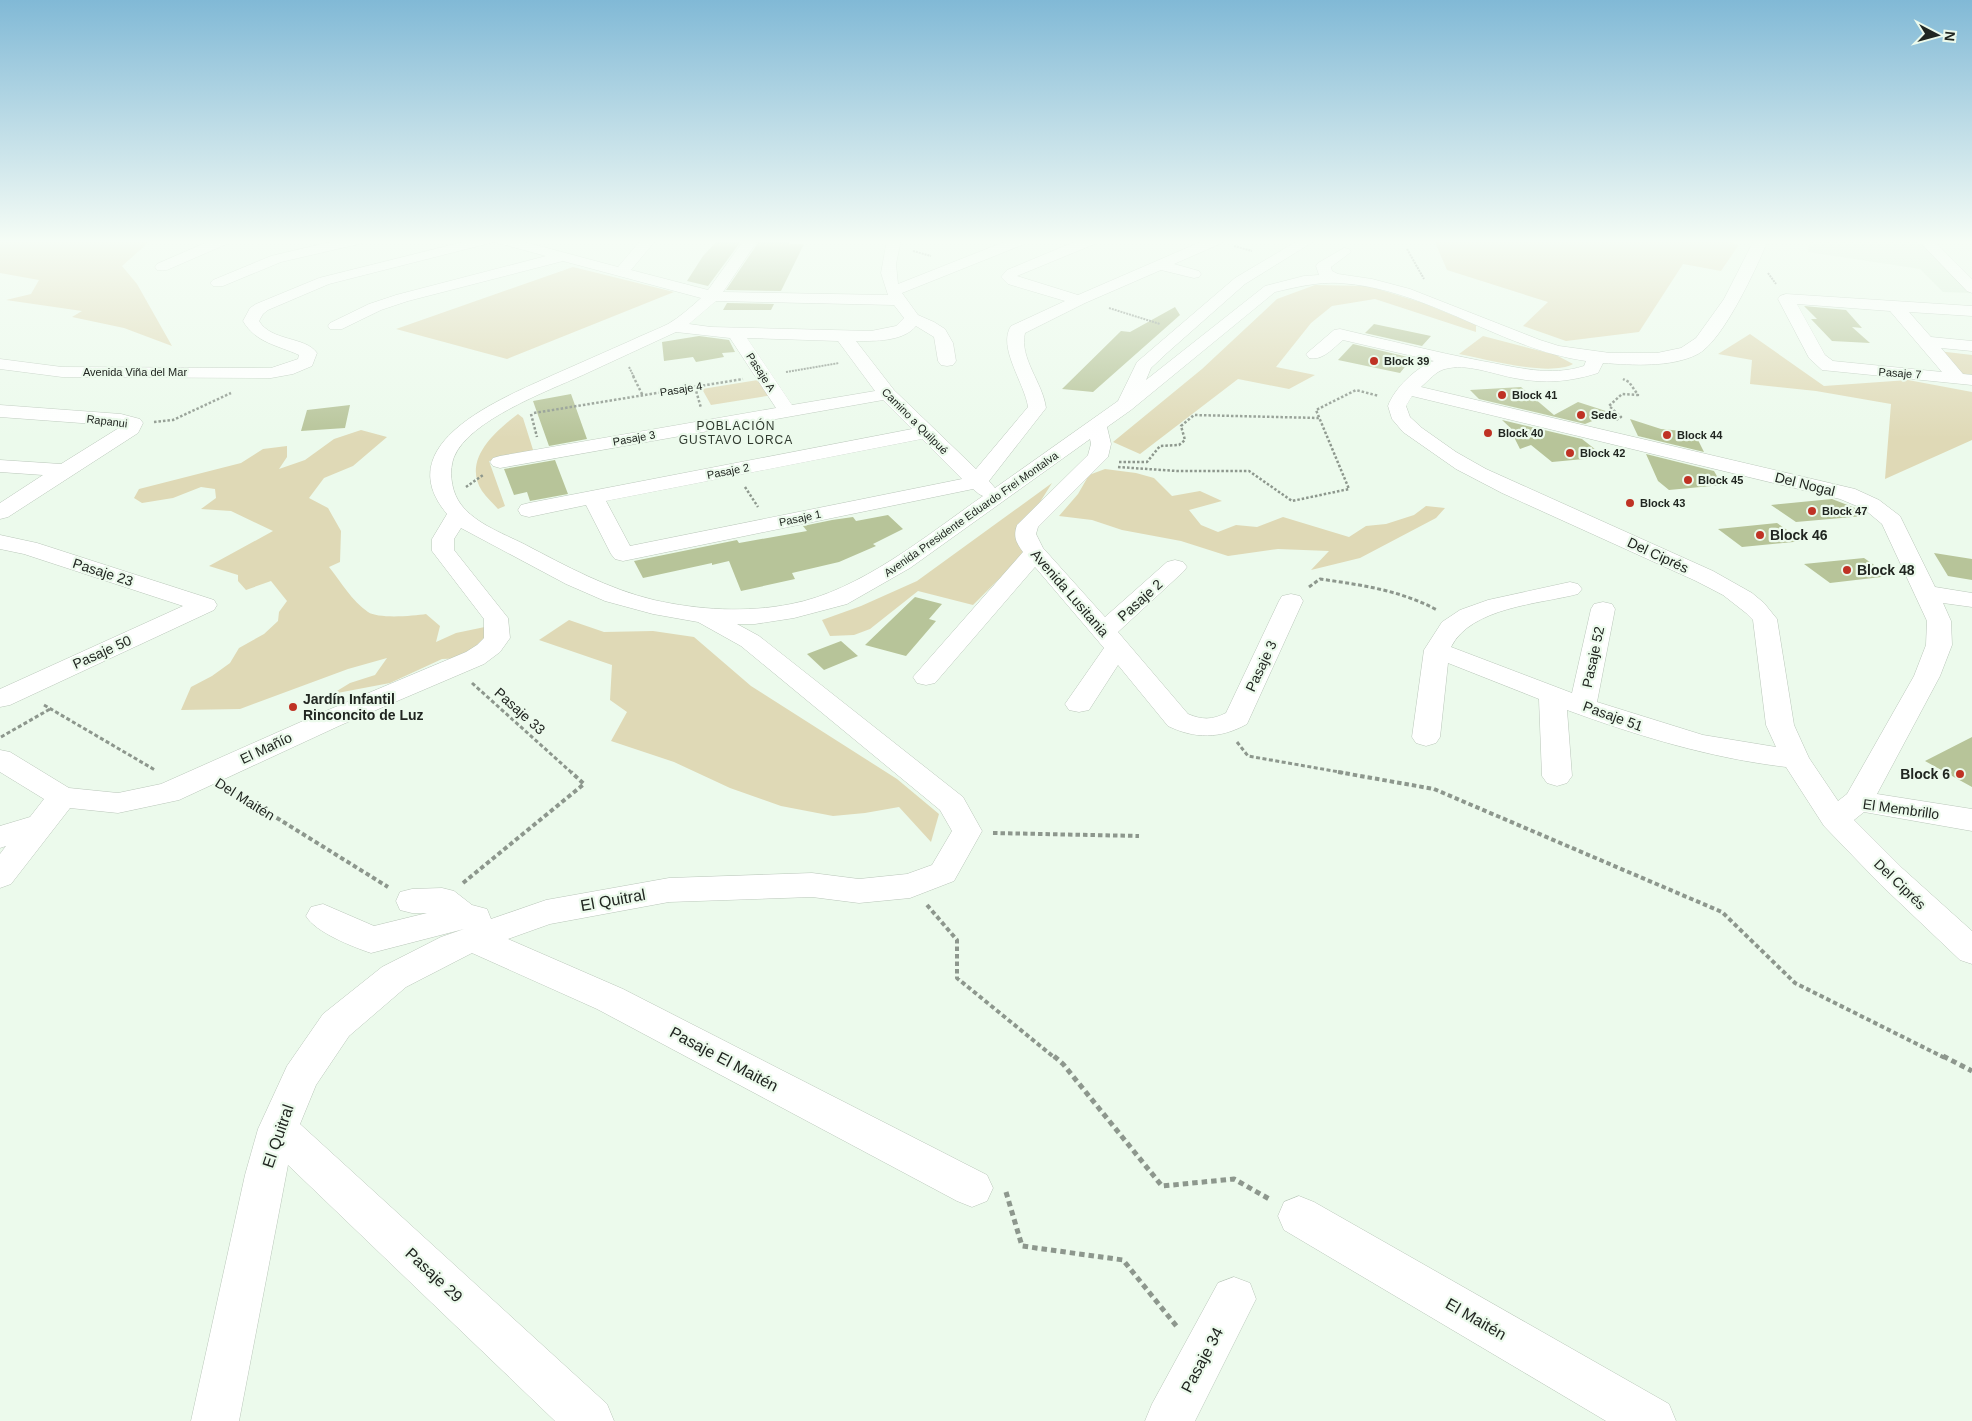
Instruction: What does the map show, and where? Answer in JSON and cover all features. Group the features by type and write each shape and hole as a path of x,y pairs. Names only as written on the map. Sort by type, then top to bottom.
{"street":[{"path":"264,306 253,316 251,321 254,328 260,333 308,353 307,359 301,365 271,373"},
{"path":"336,326 377,306"},
{"path":"452,508 440,476 444,457 458,437 478,420 505,404 674,327 701,306"},
{"path":"904,306 912,318 934,327 946,342 947,361"},
{"path":"977,482 1037,408 1033,392 1016,349 1014,336 1017,330 1066,306"},
{"path":"1124,406 1143,366 1211,306"},
{"name":"Avenida Presidente Eduardo Frei Montalva","path":"452,508 471,525 497,540 590,587 614,596 653,607 702,615 755,617 794,611 838,599 902,563 1124,406 1248,306"},
{"name":"Avenida Presidente Eduardo Frei Montalva","path":"1444,306 1536,345 1595,359 1653,358 1682,354 1695,348 1702,342 1726,306"},
{"name":"Pasaje 7","path":"1790,306 1818,358 1828,366 1965,379"},
{"path":"1887,306 1925,306"},
{"path":"1896,307 1926,342 1965,379"},
{"path":"674,327 696,331 870,336 894,332 908,326 912,318"},
{"name":"Pasaje A","path":"736,332 787,411"},
{"path":"1315,354 1340,334 1466,363 1526,375 1556,378 1582,374 1592,369 1595,359"},
{"name":"Camino a Quilpué","path":"843,336 859,360 887,394 995,498"},
{"path":"1926,342 1972,346"},
{"path":"1404,395 1430,369 1444,363 1466,363"},
{"name":"Avenida Viña del Mar","path":"0,364 62,372 271,373"},
{"name":"Pasaje 3","path":"500,462 887,394"},
{"name":"Del Nogal","path":"1404,395 1598,433 1858,497 1873,504 1892,521 1928,593 1939,621 1939,645 1926,676 1846,810"},
{"name":"Del Ciprés","path":"1404,395 1397,407 1406,424 1419,436 1464,465 1505,487 1698,573 1739,594 1755,606 1765,619 1780,725 1795,760 1846,810 1891,876 1972,951"},
{"name":"Rapanui","path":"0,411 120,420 133,423 131,429 0,512"},
{"name":"Avenida Lusitania","path":"1097,425 1101,444 1098,458 1028,524 1025,534 1028,543 1178,720 1189,726 1203,729 1224,726"},
{"name":"Pasaje 2","path":"529,510 926,432"},
{"path":"0,466 66,471"},
{"name":"Pasaje 1","path":"593,497 623,554 977,482"},
{"name":"El Mañío","path":"62,797 118,803 168,793 331,718 433,676 486,651 497,640 500,630 496,618 443,551 443,539 452,508"},
{"name":"Pasaje 23","path":"0,542 30,548 205,605"},
{"path":"926,678 1035,553"},
{"name":"Pasaje 2","path":"1079,704 1111,640 1175,567"},
{"path":"1426,737 1438,650 1442,637 1456,623 1470,615 1500,605 1570,589"},
{"path":"1928,593 1972,600"},
{"name":"Pasaje 3","path":"1224,726 1237,718 1292,601"},
{"name":"Pasaje 50","path":"9,694 205,605"},
{"name":"Pasaje 52","path":"1583,705 1603,609"},
{"path":"702,615 750,641 952,804 967,832"},
{"name":"Pasaje 51","path":"1438,650 1643,728 1771,758 1795,760"},
{"path":"1552,694 1557,776"},
{"path":"0,759 62,797 38,825 0,876"},
{"name":"El Membrillo","path":"1846,810 1972,820"},
{"path":"0,837 38,825"},
{"name":"El Quitral","path":"216,1421 265,1175 278,1129 300,1078 336,1025 394,977 423,961 447,914 510,926 546,912 669,890 812,884 859,890 910,886 943,873 967,832"},
{"path":"323,916 371,940 447,914"},
{"name":"Pasaje El Maitén","path":"447,914 972,1188"},
{"name":"Pasaje 29","path":"278,1129 590,1421"},
{"name":"El Maitén","path":"1299,1216 1652,1421"},
{"name":"Pasaje 34","path":"1169,1421 1234,1299"}],"path":[{"path":"1101,306 1183,330"},
{"path":"621,351 643,396"},
{"path":"1595,359 1629,382 1638,395 1622,394 1610,406"},
{"name":"Pasaje 4","path":"505,404 530,414 859,360"},
{"path":"133,423 173,420 271,373"},
{"path":"1088,468 1117,466 1178,471 1249,471 1292,501 1349,489 1316,410 1356,390 1404,395"},
{"path":"1088,468 1117,462 1147,462 1160,446 1179,445 1185,440 1181,426 1194,415 1319,418"},
{"path":"452,508 500,462"},
{"path":"1292,601 1320,579 1392,590 1416,598 1456,623"},
{"name":"Pasaje 33","path":"433,676 462,674 584,784 447,914"},
{"name":"Del Maitén","path":"9,694 51,709 152,770 207,775 447,914"},
{"path":"0,738 51,709"},
{"path":"1224,726 1248,756 1434,789 1722,912 1795,983 1972,1071"},
{"path":"967,832 1139,836"},
{"path":"910,886 957,940 957,978 1063,1064 1162,1186 1234,1178 1299,1216"},
{"path":"972,1188 1002,1178 1022,1246 1123,1260 1202,1359"}],"shaded area":[{"path":"50,306 150,306 172,346 124,328 72,317 82,311"},
{"path":"461,306 638,306 507,359 396,329"},
{"path":"1269,306 1332,306 1311,323 1276,367 1315,375 1289,389 1238,379 1140,454 1113,442 1202,369"},
{"path":"1397,306 1431,306 1476,325 1476,332"},
{"path":"1544,306 1656,306 1639,332 1566,341 1523,326"},
{"path":"1750,334 1824,386 1908,380 1972,392 1972,440 1885,479 1891,404 1816,391 1750,384 1752,360 1718,354"},
{"path":"1483,336 1556,355 1573,364 1562,368 1534,368 1459,354"},
{"path":"1938,351 1972,355 1972,375 1956,373"},
{"path":"764,379 773,395 711,405 702,389"},
{"path":"518,414 523,418 534,453 489,461 505,506 498,509 482,491 477,479 476,468 484,447 491,438"},
{"path":"361,430 387,437 353,466 324,478 309,498 328,508 341,531 340,562 329,567 352,597 368,612 379,616 426,614 440,626 436,642 456,633 504,623 465,658 442,659 390,683 332,694 350,683 375,675 387,658 348,669 240,709 181,710 191,687 212,676 230,663 239,648 264,634 278,621 279,612 287,601 271,581 246,590 238,581 238,575 209,566 273,531 231,511 201,509 216,498 215,489 201,487 173,498 142,503 134,498 139,489 241,463 263,449 287,446 287,457 279,469 305,460 334,439"},
{"path":"1105,469 1136,473 1154,478 1172,496 1200,491 1222,501 1189,510 1201,525 1218,532 1236,525 1257,527 1283,517 1349,537 1366,526 1386,524 1414,515 1426,506 1445,508 1436,518 1360,558 1311,570 1329,551 1278,549 1228,556 1181,541 1122,530 1092,520 1059,516 1078,494 1089,475"},
{"path":"1052,483 1025,526 1030,548 973,605 918,591 870,629 854,635 830,636 822,620 861,606 917,581"},
{"path":"569,620 604,632 653,631 694,637 751,686 897,779 939,814 931,842 899,807 833,816 781,806 730,788 674,762 611,741 627,712 610,700 612,665 539,640"}],"building":[{"path":"725,306 773,306 771,310 723,310"},
{"path":"1804,306 1846,310 1862,328 1852,327 1870,343 1832,341 1811,319 1817,319"},
{"path":"1175,307 1180,315 1093,392 1062,389 1121,331 1130,332"},
{"path":"1374,324 1431,336 1422,346 1365,333"},
{"path":"699,336 729,340 735,352 722,353 724,357 696,362 693,357 664,361 662,342"},
{"name":"Block 39","path":"1353,344 1412,358 1400,373 1338,360"},
{"path":"1521,387 1554,415 1578,402 1612,413 1585,424 1479,399 1470,390"},
{"path":"571,394 587,439 549,446 533,401"},
{"path":"350,405 345,428 301,431 307,410"},
{"name":"Block 44","path":"1630,419 1661,429 1694,432 1704,452 1638,436"},
{"path":"1502,420 1582,439 1605,457 1552,462 1531,445 1520,449 1514,437 1518,435"},
{"path":"1646,454 1714,471 1722,485 1669,490 1658,481"},
{"path":"555,460 568,494 530,501 527,492 514,495 504,469"},
{"name":"Block 47","path":"1832,499 1863,511 1864,516 1796,522 1771,505"},
{"path":"888,515 903,529 873,544 876,546 839,562 792,573 795,579 741,591 729,561 643,578 634,561 737,540 739,543 807,531 803,526 832,520 853,517 856,521"},
{"name":"Block 46","path":"1777,523 1803,541 1742,547 1718,529"},
{"path":"1934,553 1972,559 1972,580 1948,576"},
{"name":"Block 48","path":"1864,558 1890,576 1830,583 1804,564"},
{"path":"915,597 942,604 929,619 936,621 906,656 865,645"},
{"path":"841,641 858,656 824,670 807,654"},
{"name":"Block 6","path":"1972,737 1972,787 1925,761"}],"place":[{"name":"Block 39","path":"1374,361"},
{"name":"Block 41","path":"1502,395"},
{"name":"Sede","path":"1581,415"},
{"name":"Block 40","path":"1488,433"},
{"name":"Block 44","path":"1667,435"},
{"name":"Block 42","path":"1570,453"},
{"name":"Block 45","path":"1688,480"},
{"name":"Block 43","path":"1630,503"},
{"name":"Block 47","path":"1812,511"},
{"name":"Block 46","path":"1760,535"},
{"name":"Block 48","path":"1847,570"},
{"name":"Jardín Infantil Rinconcito de Luz","path":"293,707"},
{"name":"Block 6","path":"1960,774"}],"district":[{"name":"POBLACIÓN GUSTAVO LORCA","path":"736,433"}]}
